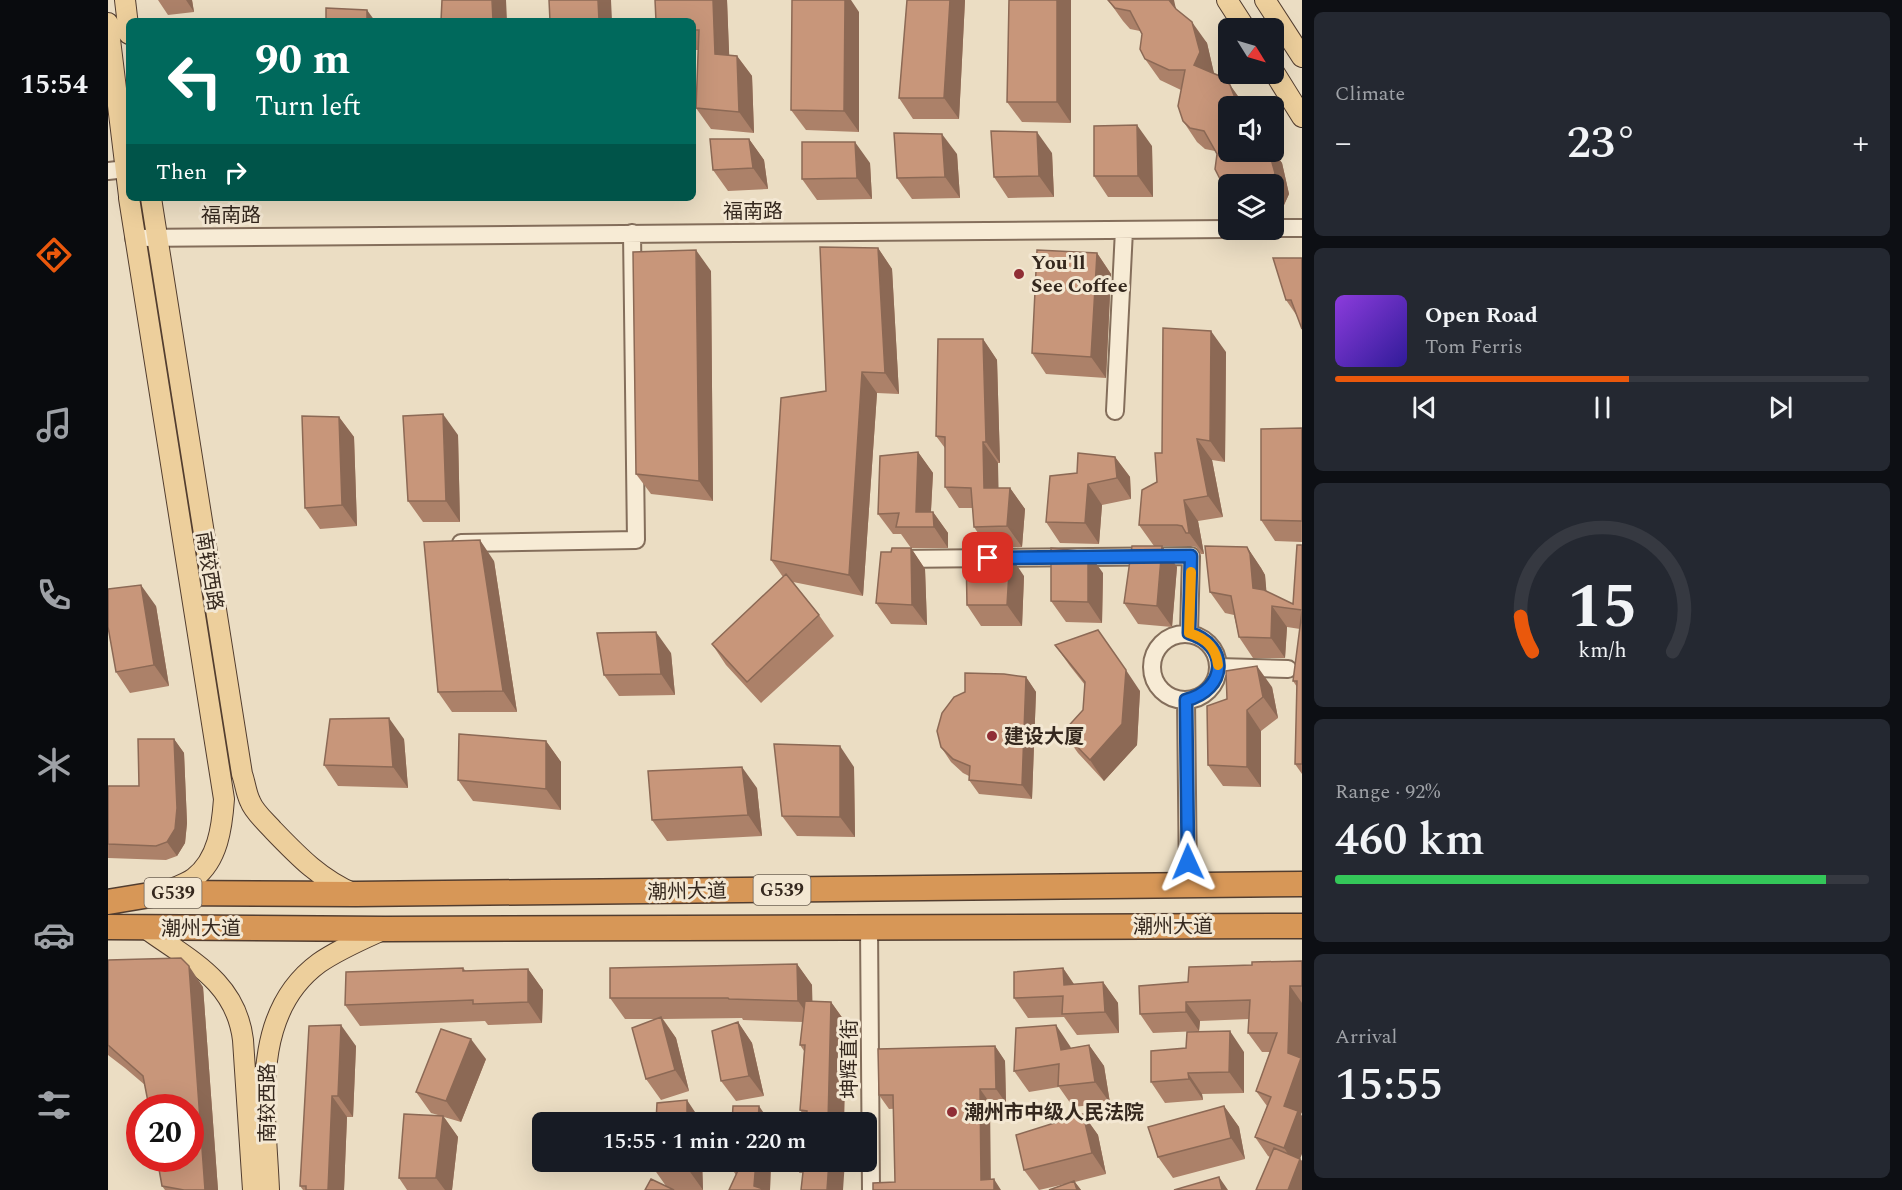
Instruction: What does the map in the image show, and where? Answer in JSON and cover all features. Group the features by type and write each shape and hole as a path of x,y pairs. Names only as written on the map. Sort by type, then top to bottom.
{"highway":[{"name":"潮州大道","path":"108,902 162,893 356,894 1302,884"},
{"name":"潮州大道","path":"108,927 386,929 1302,926"}],"main road":[{"path":"124,0 127,18"},
{"path":"1227,0 1239,18"},
{"path":"1265,0 1302,57"},
{"name":"南较西路","path":"108,23 117,170 126,190"},
{"path":"1281,84 1302,117"},
{"name":"南较西路","path":"129,201 224,799 222,824 216,848 206,867 194,879 162,893"},
{"name":"南较西路","path":"151,201 242,774 250,802 265,821 309,866 338,887 356,894"},
{"name":"南较西路","path":"145,928 216,980 231,998 242,1024 253,1190"},
{"name":"南较西路","path":"268,1190 265,1072 276,1017 296,984 320,963 386,929"}],"street":[{"path":"1284,228 1302,228"},
{"name":"福南路","path":"134,238 1218,229"},
{"path":"1115,411 1124,230"},
{"path":"450,543 636,540 632,233"},
{"path":"898,559 1191,556 1189,633"},
{"path":"1189,633 1199,636 1215,651 1218,667 1214,683 1207,692 1186,700 1176,699 1166,694 1158,686 1153,677 1152,666 1159,645 1178,634 1189,633"},
{"path":"1218,667 1288,669"},
{"path":"1186,700 1188,885"},
{"name":"坤辉直街","path":"869,927 871,1190"}],"building":[{"path":"442,0 492,0 493,18 441,18"},
{"path":"549,0 598,0 599,18 550,18"},
{"path":"655,0 713,0 715,54 737,56 739,112 696,108 699,30 696,30 696,18 656,18"},
{"path":"792,0 845,0 844,111 791,110"},
{"path":"907,0 950,0 944,98 899,98"},
{"path":"1009,0 1057,0 1057,102 1007,102"},
{"path":"1108,0 1169,0 1192,22 1200,52 1194,65 1218,75 1218,84 1229,84 1234,96 1218,96 1218,162 1272,162 1274,174 1218,175 1215,169 1217,154 1204,131 1190,128 1183,121 1178,106 1185,70 1169,70 1145,59 1140,49 1142,34 1130,11 1115,8"},
{"path":"326,8 367,10 367,18 326,18"},
{"path":"1137,125 1138,176 1094,176 1094,126"},
{"path":"991,131 1037,132 1039,176 994,177"},
{"path":"894,133 942,134 945,177 897,178"},
{"path":"710,139 749,139 753,168 713,170"},
{"path":"802,142 855,142 857,178 802,179"},
{"path":"820,247 878,248 885,373 862,372 849,575 771,560 781,398 826,391"},
{"path":"696,250 699,481 636,474 633,252"},
{"path":"1037,250 1097,253 1091,357 1032,353"},
{"path":"1273,258 1302,258 1302,329 1291,300 1286,300"},
{"path":"1163,328 1211,331 1210,441 1197,439 1208,496 1184,500 1189,533 1186,533 1182,526 1177,525 1139,525 1142,490 1157,482 1155,453 1162,453"},
{"path":"938,339 983,339 986,442 983,442 984,488 1010,488 1007,526 974,527 971,488 945,487 945,437 936,436"},
{"path":"443,414 446,501 408,501 403,416"},
{"path":"302,416 339,417 342,505 305,508"},
{"path":"1302,428 1302,521 1261,520 1261,429"},
{"path":"918,452 916,512 933,512 934,527 896,527 899,513 878,514 880,456"},
{"path":"1078,453 1115,457 1117,478 1088,484 1085,523 1046,522 1050,476 1077,473"},
{"path":"480,540 503,691 438,692 424,542"},
{"path":"1297,545 1302,545 1302,610 1272,606 1271,638 1239,637 1231,596 1210,592 1205,546 1247,547 1250,554 1253,588 1264,590 1293,604"},
{"path":"1132,546 1162,546 1157,606 1124,603"},
{"path":"892,548 911,548 912,605 876,603 881,552 891,552"},
{"path":"1051,548 1088,552 1088,602 1051,601"},
{"path":"966,552 1010,555 1007,605 967,605"},
{"path":"786,574 819,615 747,682 712,644"},
{"path":"141,585 154,665 116,672 108,627 108,589"},
{"path":"1302,611 1302,764 1295,764 1297,681 1293,681"},
{"path":"1098,630 1126,670 1122,724 1090,760 1063,732 1083,710 1085,682 1055,645"},
{"path":"656,632 661,674 604,675 597,633"},
{"path":"1257,666 1263,697 1247,710 1247,767 1208,765 1207,706 1227,699 1226,671"},
{"name":"建设大厦","path":"965,673 1026,677 1022,785 969,780 970,766 953,759 941,747 937,731 942,713 954,697 965,692"},
{"path":"389,718 393,767 324,765 330,719"},
{"path":"459,734 546,741 546,789 458,780"},
{"path":"138,739 174,739 177,808 175,829 167,842 156,846 108,844 108,786 139,786"},
{"path":"774,744 840,746 840,817 782,816"},
{"path":"742,767 748,815 652,820 648,771"},
{"path":"181,958 189,966 198,1094 146,1094 143,1076 108,1045 108,960"},
{"path":"1302,961 1302,986 1290,986 1288,1053 1301,1058 1284,1106 1298,1111 1284,1148 1255,1137 1271,1097 1256,1091 1277,1033 1248,1033 1250,1000 1186,1002 1186,1012 1140,1014 1139,986 1188,982 1189,967"},
{"path":"797,964 798,1001 728,998 610,998 610,968"},
{"path":"463,968 463,971 528,969 528,1002 473,1004 473,1000 345,1005 346,972"},
{"path":"1063,968 1064,985 1103,982 1105,1012 1062,1014 1063,996 1014,998 1014,972"},
{"path":"805,1001 831,1002 828,1112 800,1110 805,1045 800,1045"},
{"path":"661,1017 675,1070 646,1079 632,1028"},
{"path":"738,1022 749,1076 721,1081 712,1031"},
{"path":"341,1025 338,1096 332,1096 328,1190 306,1190 306,1186 300,1186 309,1026"},
{"path":"1056,1025 1061,1050 1089,1045 1095,1082 1058,1086 1059,1064 1014,1071 1016,1028"},
{"path":"441,1029 471,1039 446,1101 416,1092"},
{"path":"1230,1031 1229,1072 1188,1073 1189,1079 1151,1082 1151,1051 1186,1048 1187,1032"},
{"path":"995,1046 996,1089 980,1089 981,1180 994,1179 994,1190 873,1190 873,1183 895,1182 893,1095 879,1095 878,1049"},
{"path":"687,1100 687,1112 657,1112 657,1103"},
{"path":"733,1106 759,1106 759,1112 733,1112"},
{"path":"1224,1106 1231,1138 1158,1157 1148,1127"},
{"path":"404,1114 443,1116 436,1178 399,1178"},
{"path":"1083,1114 1092,1153 1024,1170 1016,1135"},
{"path":"1274,1148 1300,1159 1288,1190 1256,1190"},
{"path":"160,1172 204,1172 205,1190 184,1190 162,1186"},
{"path":"737,1172 755,1172 754,1186 763,1189 763,1190 729,1190"},
{"path":"803,1172 828,1172 827,1190 801,1190"},
{"path":"1219,1177 1222,1190 1174,1190"},
{"path":"651,1179 674,1190 645,1190"},
{"path":"1074,1181 1077,1190 1049,1190"}],"slow traffic":[{"path":"1191,572 1189,633 1199,636 1208,643 1215,651 1218,665"}],"place":[{"name":"You'll See Coffee","path":"1019,274"},
{"name":"建设大厦","path":"992,736"},
{"name":"潮州市中级人民法院","path":"952,1112"}],"route":[{"path":"988,558 1191,556 1189,633 1199,636 1215,651 1218,673 1207,692 1186,700 1188,862"}]}
